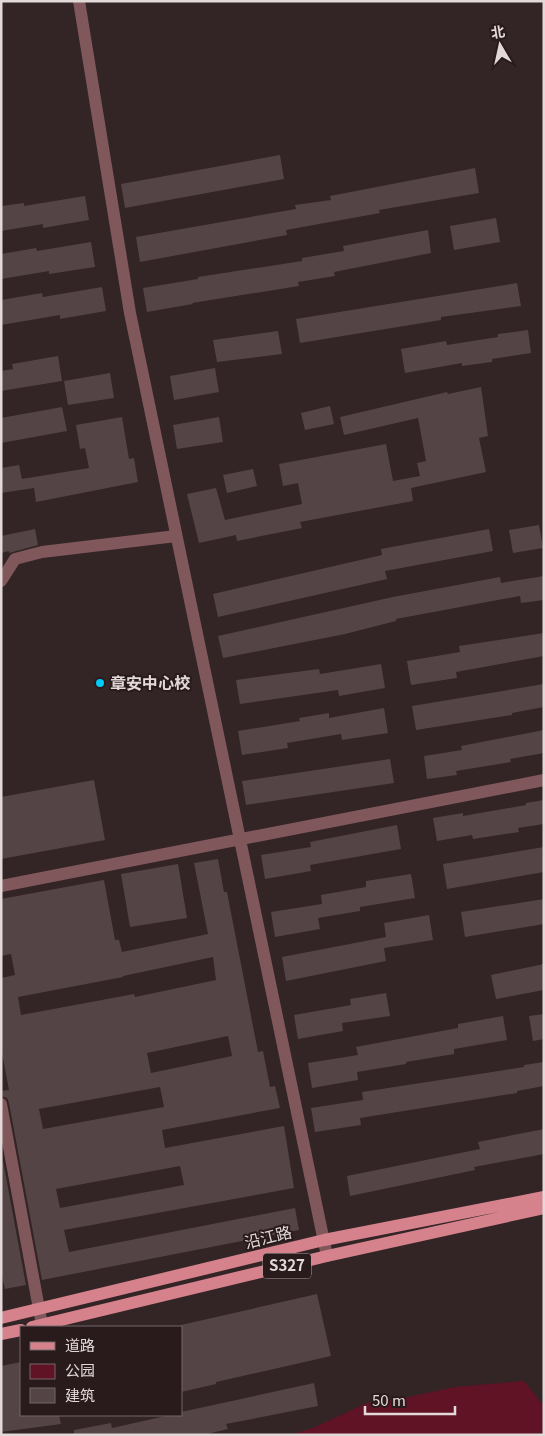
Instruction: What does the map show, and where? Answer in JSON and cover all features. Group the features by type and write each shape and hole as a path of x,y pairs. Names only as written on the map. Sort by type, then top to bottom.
{"main road":[{"name":"沿江路","path":"1,1318 324,1240 544,1196"},
{"name":"沿江路","path":"37,1326 327,1256 544,1208"},
{"path":"1,1334 20,1330"}],"street":[{"path":"79,1 130,312 327,1256"},
{"path":"1,582 15,559 42,552 176,536"},
{"path":"1,886 544,780"},
{"path":"1,1104 39,1309 37,1326"}],"green space":[{"path":"524,1381 544,1406 544,1435 290,1435 313,1428 369,1402 399,1399 455,1387"}],"building":[{"path":"280,155 284,179 125,208 121,184"},
{"path":"475,168 479,193 379,210 380,213 286,230 287,235 140,262 136,237 296,209 295,205 331,200 330,196"},
{"path":"85,196 89,220 43,228 43,224 1,231 1,206 24,203 24,206"},
{"path":"496,218 500,242 454,250 450,226"},
{"path":"428,230 431,253 334,272 335,276 298,282 299,286 147,312 143,288 198,279 198,277 302,261 302,258 344,251 343,246"},
{"path":"91,242 95,267 49,274 49,271 1,279 1,254 36,248 37,251"},
{"path":"517,283 521,306 441,317 441,320 300,343 296,319"},
{"path":"102,287 106,311 60,319 60,315 1,325 1,300 42,293 43,297"},
{"path":"528,330 531,353 492,359 492,362 462,366 462,363 405,373 401,349 446,341 447,345 498,337 498,334"},
{"path":"278,331 282,354 217,362 213,340"},
{"path":"58,356 62,381 1,391 1,371 13,369 12,364"},
{"path":"215,368 219,392 174,400 170,376"},
{"path":"110,373 114,398 68,405 64,381"},
{"path":"481,387 488,436 479,438 486,472 411,488 413,501 300,522 302,528 237,541 236,535 199,543 187,494 216,488 225,520 302,504 298,483 283,486 279,464 386,444 393,481 420,476 417,463 426,461 418,418 344,435 340,417 447,392 448,394"},
{"path":"330,406 334,424 305,430 301,413"},
{"path":"62,407 67,431 1,443 1,418"},
{"path":"122,417 129,459 134,458 138,482 36,502 34,488 1,493 1,468 19,465 22,479 89,468 85,448 80,449 76,425"},
{"path":"219,417 223,442 177,449 173,425"},
{"path":"253,469 257,486 227,493 223,475"},
{"path":"539,525 543,548 513,553 509,530"},
{"path":"35,529 38,545 9,553 9,551 1,553 1,536"},
{"path":"489,529 493,551 385,571 387,579 218,617 213,594 382,555 381,549"},
{"path":"544,576 544,600 521,603 520,596 396,619 396,621 345,634 223,658 218,636 393,597 500,577 501,583"},
{"path":"544,633 544,656 456,672 457,678 411,685 407,661 460,652 459,646"},
{"path":"381,664 385,688 339,696 338,690 240,704 236,680 319,669 320,674"},
{"path":"544,684 544,707 512,713 512,715 416,730 412,706"},
{"path":"384,708 388,733 342,740 341,734 287,743 288,748 242,755 238,731 300,721 299,718 329,713 329,718"},
{"path":"544,730 544,753 510,759 511,762 456,771 457,775 427,779 424,756 462,750 461,746"},
{"path":"390,759 394,783 246,805 242,781"},
{"path":"94,780 105,840 1,859 1,797"},
{"path":"544,800 544,824 518,828 519,832 473,839 472,835 437,841 433,818 463,813 463,816"},
{"path":"397,825 401,849 310,865 311,871 265,879 261,855 311,847 310,842"},
{"path":"544,847 544,872 447,889 443,864"},
{"path":"218,859 224,892 227,892 258,1052 263,1051 270,1087 275,1086 280,1108 162,1130 165,1148 284,1126 294,1188 64,1230 69,1252 295,1208 299,1230 42,1280 9,1103 7,1098 1,1096 1,1091 9,1090 1,1048 1,978 15,975 11,954 1,956 1,899 104,880 115,940 119,940 122,952 208,934 194,863","holes":["213,957 216,980 135,997 134,994 21,1015 18,997","228,1036 232,1056 151,1073 147,1053","160,1087 164,1107 43,1129 39,1109","180,1166 184,1185 60,1208 56,1189"]},
{"path":"178,864 187,918 130,927 121,874"},
{"path":"411,874 415,898 360,907 360,911 318,918 320,929 275,937 271,912 322,904 321,895 366,887 366,881"},
{"path":"544,899 544,924 465,937 461,912"},
{"path":"429,915 433,940 384,948 386,961 286,981 282,957 386,937 384,923"},
{"path":"544,964 544,990 496,999 491,975"},
{"path":"386,993 390,1016 342,1023 343,1031 298,1039 294,1015 351,1005 350,999"},
{"path":"544,1014 544,1039 533,1041 529,1016"},
{"path":"503,1016 507,1040 454,1049 454,1054 357,1072 358,1080 312,1088 308,1063 358,1055 356,1047 458,1028 458,1024"},
{"path":"544,1062 544,1086 517,1091 517,1093 360,1118 361,1125 315,1132 311,1108 363,1100 362,1092 524,1067 524,1065"},
{"path":"544,1129 544,1154 474,1167 475,1170 350,1196 347,1176 480,1149 478,1142"},
{"path":"1,1150 26,1285 5,1289 1,1273"},
{"path":"317,1294 331,1356 216,1382 216,1384 182,1392 181,1325"},
{"path":"20,1362 20,1416 59,1416 61,1424 1,1432 1,1366"},
{"path":"314,1383 318,1406 226,1424 228,1429 203,1435 74,1435 74,1430 111,1423 112,1428 166,1416 182,1416 182,1412"}],"place":[{"name":"章安中心校","path":"100,683"}]}
